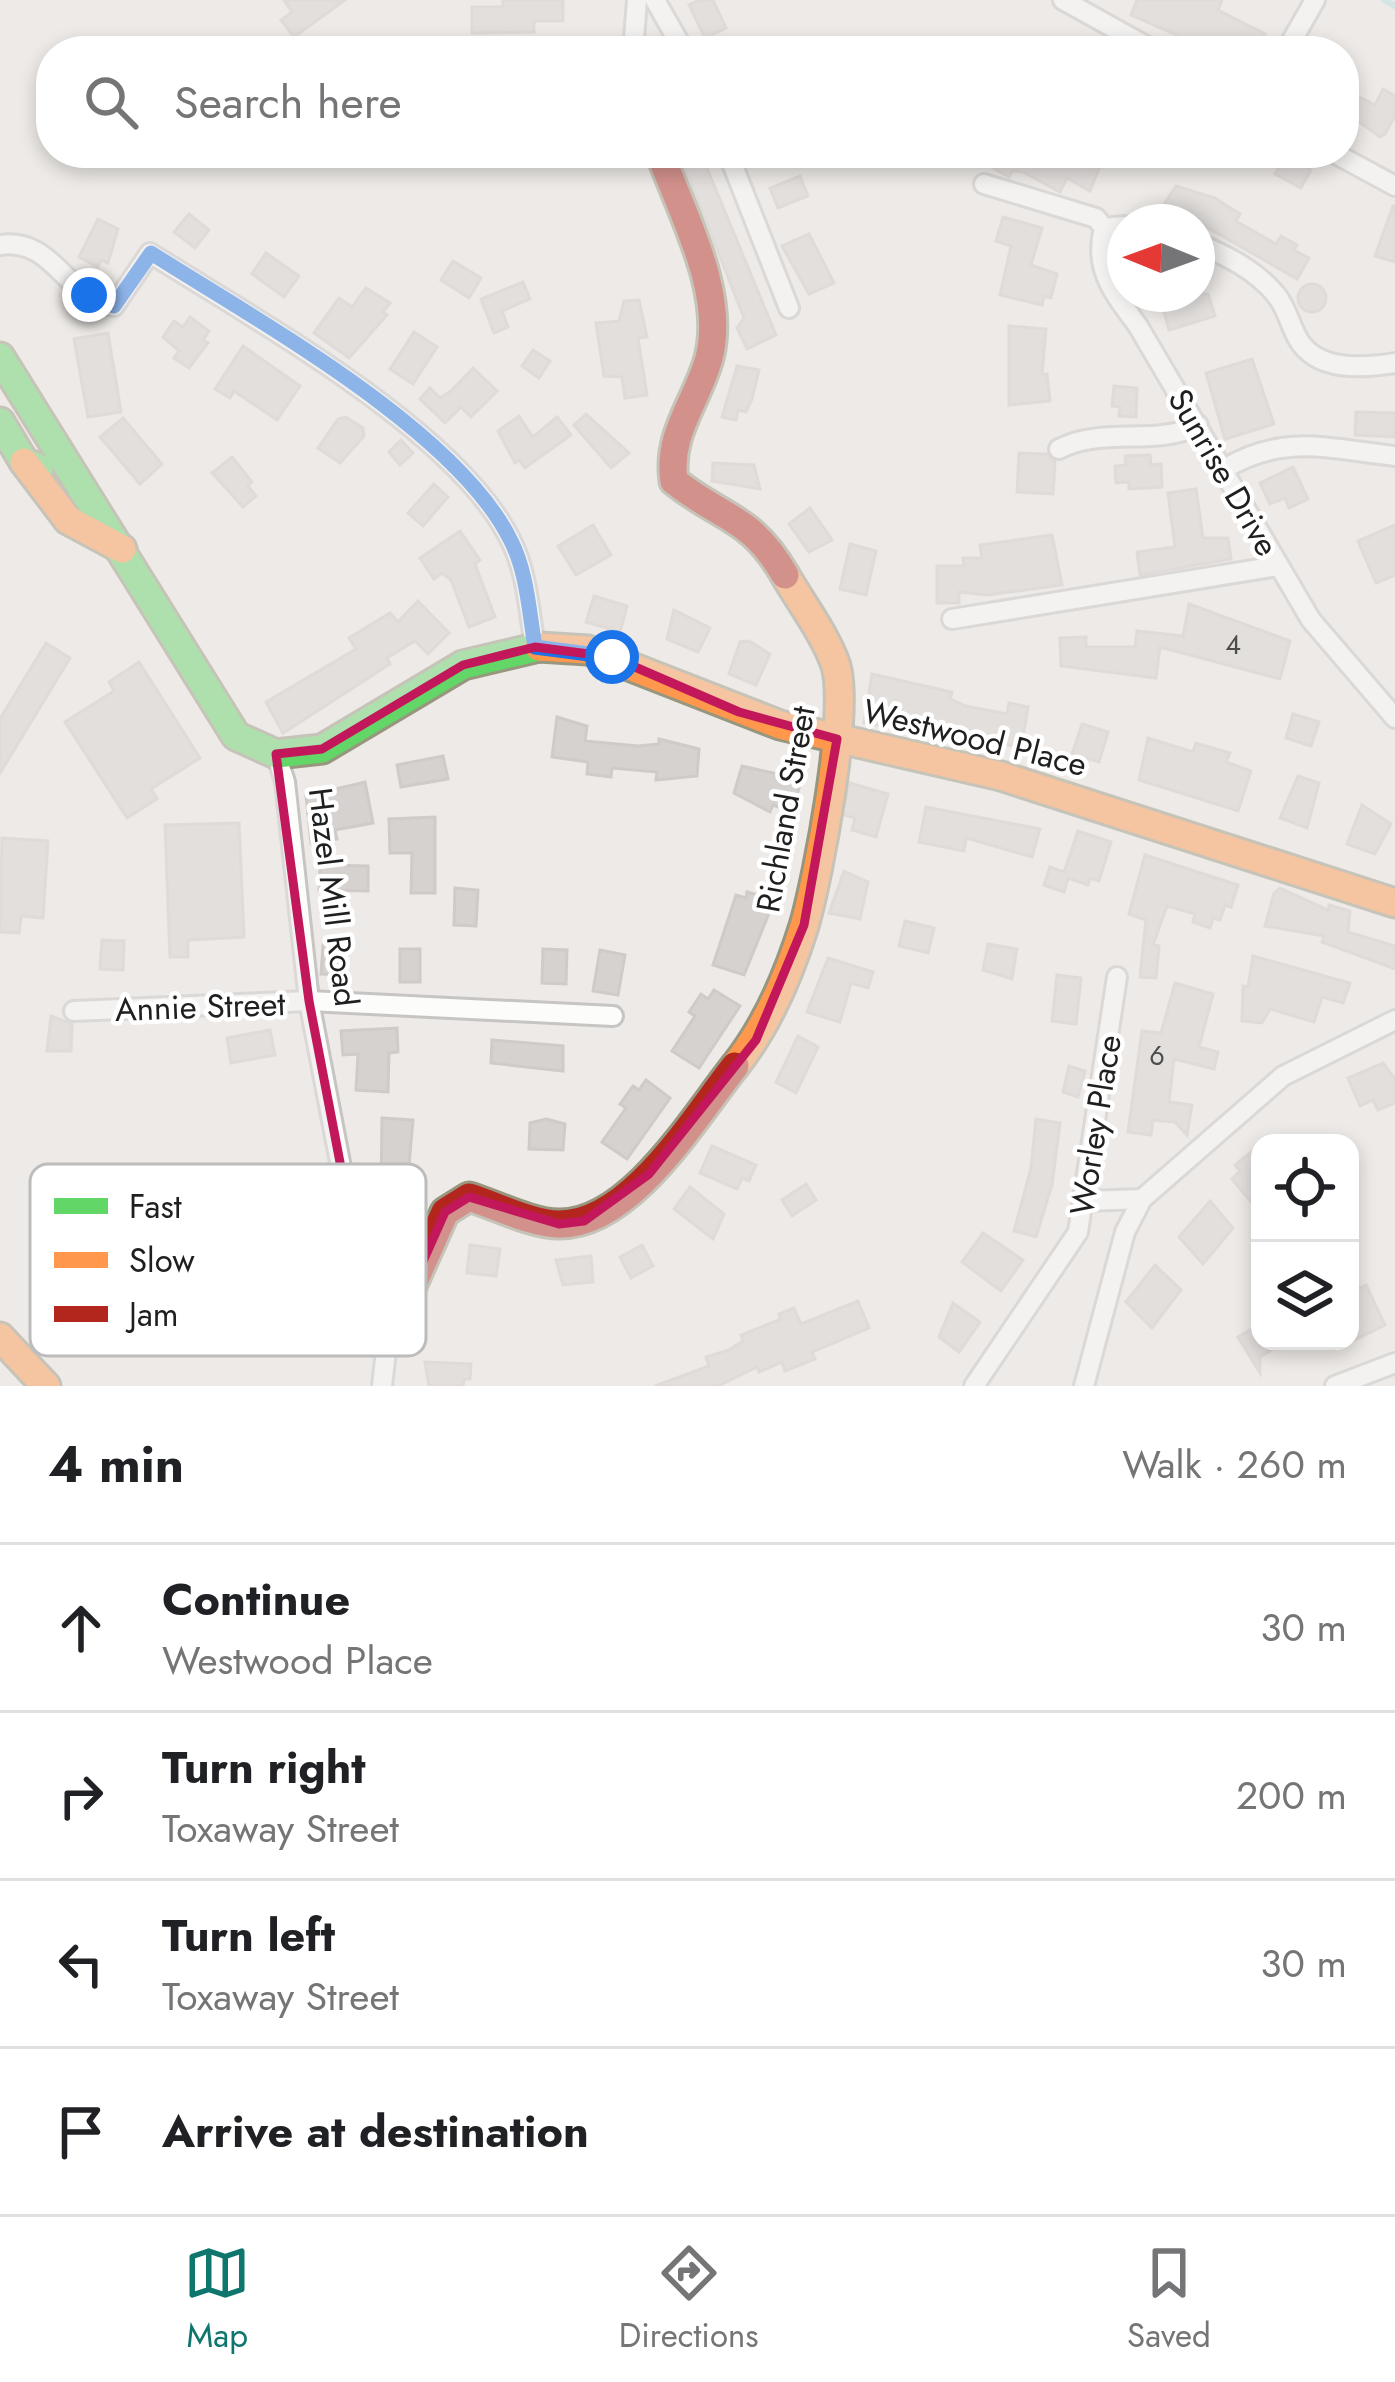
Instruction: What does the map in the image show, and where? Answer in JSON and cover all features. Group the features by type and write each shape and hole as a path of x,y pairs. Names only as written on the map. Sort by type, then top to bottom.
{"street":[{"path":"634,36 637,0"},
{"path":"655,0 675,36"},
{"path":"1063,0 1128,36"},
{"path":"1295,36 1315,0"},
{"path":"1359,167 1395,186"},
{"name":"Richland Street","path":"426,1255 445,1212 469,1197 559,1224 584,1221 611,1210 663,1157 756,1040 804,925 837,739 841,694 836,663 789,577 746,523 684,492 671,470 670,448 710,360 713,334 696,256 665,168"},
{"path":"734,168 789,308"},
{"path":"984,184 1096,218 1107,228"},
{"name":"Sunrise Drive","path":"1104,228 1099,246 1106,282 1198,425 1278,566 1336,653 1395,718"},
{"path":"0,245 20,243 42,252 89,295 114,306 151,253 416,430 471,480 512,541 535,647"},
{"path":"1215,251 1261,280 1286,310 1302,346 1315,356 1347,366 1395,363"},
{"name":"Hazel Mill Road","path":"0,357 236,736 276,754 285,782 309,1001 340,1164"},
{"path":"0,422 68,520 123,550"},
{"path":"1059,449 1093,435 1176,433 1198,425"},
{"path":"1224,470 1251,453 1282,444 1395,456"},
{"path":"24,462 43,468 64,458"},
{"path":"952,619 1278,566"},
{"name":"Westwood Place","path":"276,754 322,748 463,665 535,647 612,657 739,712 1001,776 1395,903"},
{"name":"Worley Place","path":"974,1386 1078,1232 1117,977"},
{"name":"Annie Street","path":"74,1011 309,1001 613,1016"},
{"path":"1084,1386 1125,1232 1142,1199 1283,1076 1395,1021"},
{"path":"1086,1201 1142,1199"},
{"path":"0,1337 46,1386"},
{"name":"Hazel Mill Road","path":"382,1386 385,1356"},
{"path":"1335,1386 1395,1364"}],"highlighted area":[{"path":"535,647 612,657 739,712 837,739 804,925 756,1040 649,1174 584,1221 559,1224 469,1197 445,1212 387,1342 363,1282 309,1001 276,754 322,749 463,665"}],"building":[{"path":"284,0 345,0 295,36 281,20 292,12"},
{"path":"503,0 563,0 563,21 534,21 534,32 472,33 472,7 503,7"},
{"path":"713,0 726,28 704,36 689,5"},
{"path":"1137,0 1222,0 1218,10 1265,34 1179,36 1131,15"},
{"path":"1383,89 1395,96 1395,116 1380,137 1359,122 1359,97 1375,105"},
{"path":"685,168 707,168 776,335 747,349 737,328 744,318"},
{"path":"1099,168 1090,191 1067,178 1060,192 1023,172 1012,171 1009,177 994,169"},
{"path":"1278,168 1311,170 1301,188 1275,174"},
{"path":"800,176 808,196 778,208 770,188"},
{"path":"1176,186 1215,198 1240,214 1236,221 1276,244 1281,236 1309,258 1297,279 1215,232 1215,204 1165,203"},
{"path":"1395,206 1395,262 1375,256"},
{"path":"189,214 209,230 195,248 174,232"},
{"path":"1003,217 1042,228 1031,265 1057,274 1051,298 1044,296 1042,305 1000,295 1011,246 996,241"},
{"path":"98,219 118,229 108,263 101,260 98,267 79,257"},
{"path":"809,234 834,283 809,294 782,246"},
{"path":"266,253 299,276 284,297 252,274"},
{"path":"453,261 481,278 469,298 441,280"},
{"path":"523,282 530,299 502,311 508,327 494,333 481,299"},
{"path":"1312,284 1322,288 1326,298 1322,308 1312,312 1302,308 1298,298 1302,288"},
{"path":"366,288 390,303 383,312 387,315 349,358 314,333 339,298 352,307"},
{"path":"639,300 647,337 638,338 647,395 625,398 622,377 604,376 596,323 619,321 624,301"},
{"path":"1164,312 1214,312 1215,316 1169,330"},
{"path":"190,317 209,331 203,340 208,343 189,368 174,358 179,351 163,337 174,321 183,327"},
{"path":"1009,326 1046,329 1042,374 1047,374 1050,401 1009,405"},
{"path":"414,332 437,347 413,384 390,369"},
{"path":"108,333 121,412 88,417 74,339"},
{"path":"243,346 300,386 277,420 234,391 230,398 215,389"},
{"path":"533,350 550,361 539,378 522,366"},
{"path":"1252,359 1274,424 1225,439 1206,373"},
{"path":"737,366 759,370 752,399 746,412 738,410 736,420 722,417"},
{"path":"473,368 497,391 471,417 461,407 445,423 420,399 430,388 440,398"},
{"path":"1114,386 1137,388 1136,417 1119,416 1120,407 1112,406"},
{"path":"1356,412 1395,413 1395,437 1355,435"},
{"path":"586,414 629,453 611,468 574,425"},
{"path":"519,416 533,437 557,417 571,435 525,468 519,460 515,463 498,431"},
{"path":"346,417 363,428 364,436 340,463 318,448 338,419"},
{"path":"123,418 162,464 140,484 100,437"},
{"path":"401,440 413,453 400,465 389,452"},
{"path":"1019,453 1047,454 1055,462 1053,494 1017,492"},
{"path":"1150,455 1151,465 1161,464 1162,487 1129,489 1129,482 1116,483 1115,466 1126,465 1125,456"},
{"path":"232,457 252,482 248,486 256,496 243,507 212,473"},
{"path":"713,463 754,465 760,489 712,481"},
{"path":"1293,467 1308,499 1289,508 1285,498 1270,504 1260,483"},
{"path":"434,484 448,497 423,526 408,513"},
{"path":"1196,489 1203,538 1228,538 1231,559 1140,575 1137,552 1175,547 1168,493"},
{"path":"810,508 832,540 809,552 789,524"},
{"path":"593,525 611,555 576,575 558,546"},
{"path":"1395,525 1395,575 1376,583 1358,541"},
{"path":"460,531 480,560 475,564 495,617 469,627 451,580 442,573 434,579 420,558"},
{"path":"1052,535 1062,585 987,595 959,592 959,603 937,603 937,566 964,566 963,558 982,558 980,545"},
{"path":"850,544 876,551 866,595 840,589"},
{"path":"594,596 627,606 620,632 586,622"},
{"path":"418,601 449,633 428,654 415,641 387,658 390,664 283,733 266,702 356,649 349,638 390,613 398,622"},
{"path":"1189,604 1290,641 1280,679 1160,647 1156,678 1061,666 1060,638 1086,637 1086,647 1135,647 1137,631 1183,636"},
{"path":"674,610 710,628 698,652 667,639"},
{"path":"749,641 770,654 756,685 729,674 740,642"},
{"path":"46,643 70,658 0,773 0,719"},
{"path":"139,662 200,758 151,789 157,799 127,818 65,722 114,691 109,682"},
{"path":"872,674 952,692 950,699 966,706 1007,714 1009,703 1028,707 1021,748 944,729 943,734 890,722 889,727 864,723"},
{"path":"1293,714 1319,722 1311,746 1286,738"},
{"path":"557,717 587,726 585,741 638,746 659,744 659,739 699,749 697,776 656,780 657,772 612,768 611,777 587,774 588,762 552,757"},
{"path":"1082,724 1108,732 1099,762 1072,754"},
{"path":"1148,738 1193,752 1196,743 1230,753 1226,762 1251,771 1238,811 1139,780"},
{"path":"443,756 448,779 401,787 397,765"},
{"path":"742,766 782,775 800,785 792,812 773,805 770,812 734,793"},
{"path":"1298,776 1319,783 1307,828 1280,818"},
{"path":"365,782 373,823 335,830 337,839 311,843 306,796"},
{"path":"850,783 888,794 876,837 852,830 855,818 842,814"},
{"path":"1362,805 1391,824 1375,854 1347,844"},
{"path":"926,807 1040,829 1032,857 966,838 964,851 919,842"},
{"path":"435,817 435,893 411,893 412,853 390,853 389,819"},
{"path":"239,823 244,937 188,940 188,957 170,957 165,825"},
{"path":"1078,831 1111,842 1099,881 1090,878 1088,885 1068,878 1064,892 1044,885 1050,867 1064,872"},
{"path":"2,838 48,841 43,918 21,916 19,933 0,932"},
{"path":"1145,855 1238,885 1231,907 1225,905 1220,920 1213,918 1210,928 1193,922 1195,914 1167,906 1153,945 1159,946 1156,978 1140,977 1146,920 1129,914"},
{"path":"320,865 368,866 368,891 319,890"},
{"path":"844,871 868,882 860,919 829,913"},
{"path":"455,888 478,890 476,926 454,925"},
{"path":"1280,888 1328,910 1329,905 1350,911 1348,932 1395,946 1395,969 1322,942 1324,936 1265,926 1274,893"},
{"path":"747,892 765,897 763,903 772,906 744,975 713,965 736,895 746,898"},
{"path":"905,921 934,928 928,953 899,946"},
{"path":"102,940 124,941 123,970 100,969"},
{"path":"988,944 1017,949 1012,979 983,970"},
{"path":"323,945 342,946 341,975 321,974"},
{"path":"400,949 420,949 420,982 400,982"},
{"path":"543,949 567,950 566,984 542,983"},
{"path":"600,950 625,955 618,995 593,991"},
{"path":"1253,956 1350,983 1343,1003 1322,997 1314,1022 1270,1009 1262,1023 1242,1021 1243,986 1248,987"},
{"path":"828,958 873,972 868,988 851,983 840,1022 807,1012"},
{"path":"1057,975 1081,978 1076,1024 1052,1021"},
{"path":"1175,983 1213,994 1199,1047 1218,1052 1214,1069 1174,1059 1169,1102 1192,1105 1187,1135 1175,1122 1153,1120 1151,1135 1128,1132 1142,1031 1161,1033"},
{"path":"714,990 740,1006 699,1068 672,1051 695,1016 689,1012 701,994 708,999"},
{"path":"51,1016 72,1024 71,1051 47,1051"},
{"path":"397,1028 398,1052 389,1053 388,1092 356,1090 358,1054 343,1055 341,1031"},
{"path":"270,1030 275,1055 231,1063 227,1038"},
{"path":"798,1036 818,1047 796,1093 776,1082"},
{"path":"492,1040 563,1046 563,1071 491,1063"},
{"path":"1383,1063 1395,1079 1395,1103 1378,1110 1373,1100 1360,1106 1348,1078"},
{"path":"1069,1066 1085,1071 1078,1097 1063,1092"},
{"path":"646,1080 670,1098 627,1159 602,1142 626,1108 620,1104 633,1086 639,1090"},
{"path":"382,1118 413,1120 409,1164 381,1164"},
{"path":"546,1119 565,1124 563,1150 529,1149 530,1123"},
{"path":"1036,1119 1060,1123 1052,1185 1036,1237 1014,1231 1031,1168"},
{"path":"712,1146 756,1165 749,1181 742,1178 737,1189 700,1173"},
{"path":"1251,1152 1251,1202 1232,1179 1240,1171 1235,1165"},
{"path":"806,1184 816,1200 792,1216 782,1200"},
{"path":"690,1187 724,1214 713,1239 674,1209"},
{"path":"1210,1201 1233,1228 1203,1264 1179,1237"},
{"path":"983,1233 1023,1260 1001,1291 962,1262"},
{"path":"470,1245 500,1249 496,1276 467,1273"},
{"path":"642,1245 653,1266 631,1278 620,1257"},
{"path":"591,1256 593,1282 563,1285 556,1260"},
{"path":"1155,1265 1181,1290 1152,1328 1126,1302"},
{"path":"1366,1285 1385,1325 1359,1338 1359,1288"},
{"path":"858,1301 869,1328 812,1352 815,1359 785,1371 782,1362 759,1372 757,1367 718,1386 655,1386 709,1366 706,1357 729,1350 743,1341 741,1335 781,1319 779,1314 794,1308 801,1324"},
{"path":"953,1303 980,1322 959,1352 939,1337"},
{"path":"1251,1329 1251,1350 1271,1350 1260,1357 1260,1373 1238,1337"},
{"path":"425,1362 471,1364 470,1379 464,1379 463,1386 429,1386"}],"waterway":[{"path":"1384,0 1395,6"}],"traffic: fast":[{"path":"0,357 236,736 276,754 322,749 463,665 539,647"},
{"path":"0,422 24,462 39,468"}],"traffic: slow":[{"path":"24,462 68,520 122,549"},
{"path":"735,1066 776,999 804,926 836,752 839,685 835,663 785,575"},
{"path":"539,647 588,650 780,725 1001,776 1395,903"},
{"path":"0,1337 46,1386"}],"traffic: jam":[{"path":"666,168 707,280 713,333 704,374 675,448 674,481 748,530 785,575"},
{"path":"426,1255 445,1212 469,1197 526,1218 559,1224 586,1220 611,1207 659,1164 735,1066"}],"route":[{"path":"89,295 102,305 114,306 151,253 416,430 471,480 512,541 525,583 535,647 588,650 612,657"}]}
